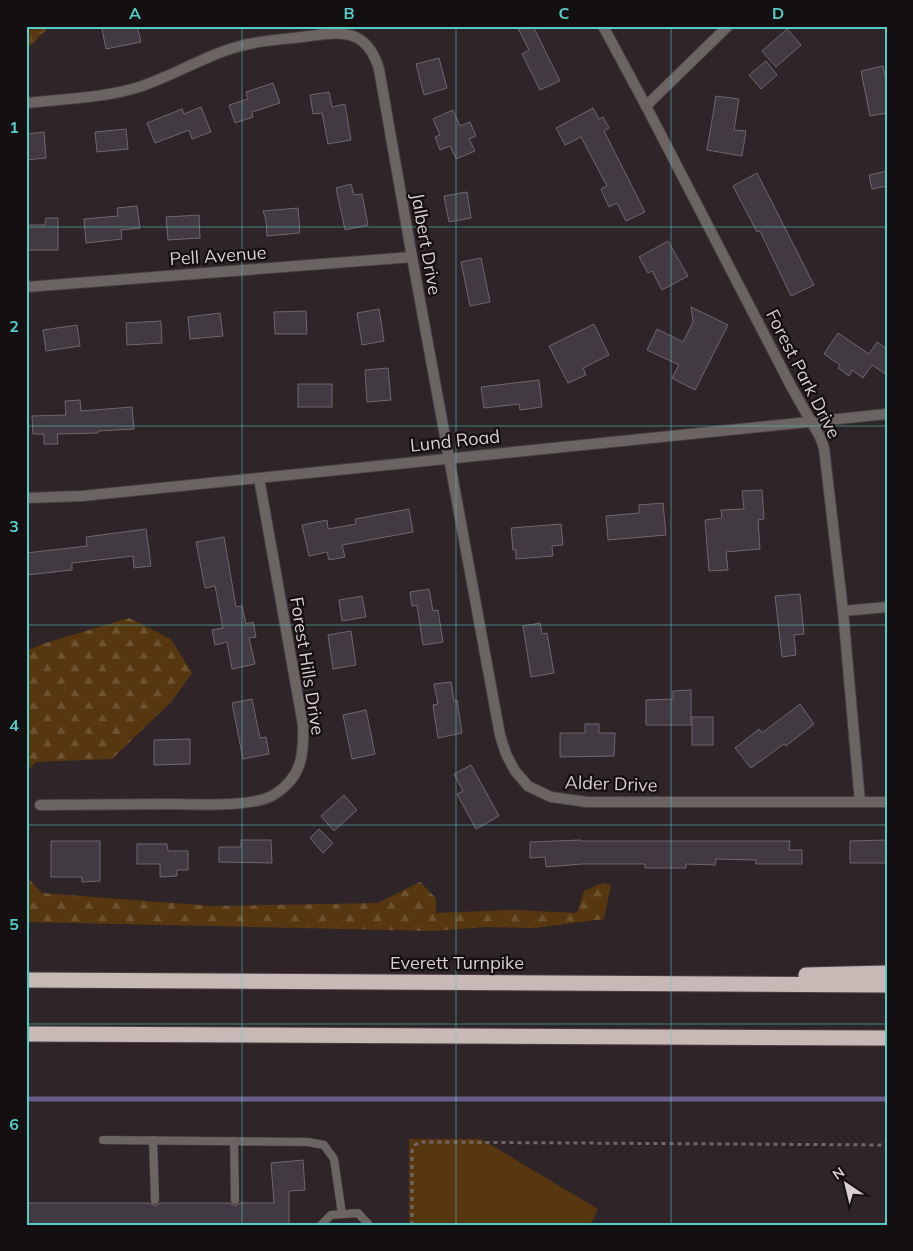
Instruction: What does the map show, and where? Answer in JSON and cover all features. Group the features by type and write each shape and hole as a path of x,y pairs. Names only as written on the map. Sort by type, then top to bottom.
{"highway":[{"path":"499,982 887,973"},
{"name":"Everett Turnpike","path":"26,980 887,986"},
{"path":"26,1034 887,1038"}],"street":[{"name":"Forest Park Drive","path":"603,26 824,448 843,610 860,802"},
{"path":"646,106 728,26"},
{"name":"Jalbert Drive","path":"26,103 99,95 139,87 227,50 254,42 332,33 348,34 363,42 371,50 379,69 449,457"},
{"name":"Pell Avenue","path":"26,287 412,257"},
{"name":"Lund Road","path":"26,498 82,496 449,457 887,414"},
{"name":"Alder Drive","path":"449,457 500,735 506,754 515,771 528,786 551,798 587,802 887,802"},
{"name":"Forest Hills Drive","path":"40,805 217,804 255,801 274,796 289,783 300,766 304,746 303,724 258,478"},
{"path":"843,610 887,607"}],"lane":[{"path":"103,1140 308,1142 324,1145 334,1159 342,1214"},
{"path":"153,1140 155,1200"},
{"path":"234,1141 235,1200"},
{"path":"321,1225 330,1215 358,1213 368,1225"}],"path":[{"path":"412,1225 412,1151 415,1145 420,1142 887,1145"}],"green space":[{"path":"26,26 50,26 26,50"},
{"path":"129,618 171,639 192,673 172,701 112,759 36,762 26,772 26,651 42,644"},
{"path":"26,876 42,893 213,906 378,903 420,882 436,898 436,913 513,910 577,913 584,891 603,883 611,885 604,919 535,928 486,927 434,931 26,922"},
{"path":"409,1139 481,1139 598,1209 590,1225 409,1225"}],"building":[{"path":"113,26 137,26 141,42 106,49 102,29"},
{"path":"517,26 533,26 560,81 540,90 522,54 529,50"},
{"path":"787,29 801,45 776,67 762,51"},
{"path":"439,58 447,88 424,95 416,64"},
{"path":"766,61 777,75 761,89 749,75"},
{"path":"883,66 887,85 887,113 870,116 861,71"},
{"path":"273,83 280,103 252,112 253,117 235,123 229,105 248,99 246,92"},
{"path":"329,92 332,107 345,104 351,140 328,144 322,113 313,114 310,95"},
{"path":"716,96 739,99 734,130 746,131 742,156 707,150"},
{"path":"201,107 211,132 192,139 189,130 155,143 147,123 182,109 184,114"},
{"path":"593,108 599,119 603,117 609,128 604,131 645,212 626,221 617,203 609,207 601,189 607,186 581,137 565,145 556,128"},
{"path":"453,110 460,126 470,122 476,136 469,139 475,151 456,159 450,146 440,150 435,137 440,135 433,119"},
{"path":"126,129 128,149 97,152 95,132"},
{"path":"44,132 46,158 26,160 26,134"},
{"path":"887,171 887,186 872,189 869,175"},
{"path":"757,173 814,285 791,296 760,231 757,232 733,186"},
{"path":"351,184 354,195 362,194 368,225 345,230 336,188"},
{"path":"467,192 471,218 449,222 444,196"},
{"path":"137,206 140,228 121,230 122,239 86,243 84,219 118,216 117,208"},
{"path":"298,208 300,233 267,236 266,220 263,211"},
{"path":"199,215 200,238 168,240 166,217"},
{"path":"46,218 58,218 58,250 26,250 26,225 45,225"},
{"path":"668,241 688,276 662,290 652,271 648,273 639,257"},
{"path":"481,258 490,302 470,306 461,262"},
{"path":"691,307 728,325 695,390 672,378 679,365 647,350 657,329 683,342 693,322"},
{"path":"379,309 384,341 362,345 357,313"},
{"path":"306,311 307,334 275,334 274,312"},
{"path":"220,313 223,336 190,339 188,317"},
{"path":"161,321 162,343 127,345 126,323"},
{"path":"594,324 609,355 583,368 586,375 568,383 549,346"},
{"path":"77,325 80,346 46,351 43,330"},
{"path":"838,333 869,354 877,342 887,349 887,375 872,365 863,378 852,370 849,376 838,368 840,365 824,354"},
{"path":"388,368 391,400 367,402 365,370"},
{"path":"539,380 542,407 520,410 519,404 484,408 481,387"},
{"path":"298,384 332,384 332,407 298,407"},
{"path":"80,400 81,411 132,407 134,429 98,431 98,433 57,434 58,444 44,444 44,434 33,434 32,416 66,415 65,401"},
{"path":"762,490 764,519 758,520 760,549 726,552 728,570 709,571 705,520 722,518 721,510 744,509 742,491"},
{"path":"663,503 666,535 608,540 606,516 639,513 639,505"},
{"path":"409,509 413,532 342,545 345,557 329,560 327,552 309,556 302,525 327,520 328,529 356,524 355,519"},
{"path":"561,524 563,545 552,546 553,556 516,559 516,550 513,550 511,528"},
{"path":"146,529 151,566 134,568 133,556 72,563 72,570 26,575 26,553 87,546 86,537"},
{"path":"224,537 236,607 242,606 246,624 253,622 256,637 249,638 255,664 232,669 227,642 215,645 212,630 223,628 215,586 205,588 196,542"},
{"path":"429,589 433,611 438,610 443,642 423,645 417,605 412,606 410,592"},
{"path":"800,594 804,634 794,635 796,655 782,657 775,596"},
{"path":"362,596 366,617 342,621 339,600"},
{"path":"540,623 542,634 547,633 554,673 531,677 523,626"},
{"path":"351,631 356,665 333,669 328,635"},
{"path":"451,682 454,701 457,700 462,733 438,738 433,705 438,704 434,684"},
{"path":"691,690 691,725 646,725 646,700 673,699 673,691"},
{"path":"252,699 260,738 266,737 269,754 243,759 232,703"},
{"path":"800,704 814,724 786,746 784,744 751,768 735,748 759,729 762,733"},
{"path":"366,710 375,754 352,759 343,715"},
{"path":"692,717 713,717 713,745 692,745"},
{"path":"585,724 599,724 599,733 615,733 614,756 560,757 560,733 585,733"},
{"path":"190,739 190,764 154,765 154,740"},
{"path":"471,765 499,816 476,829 457,794 463,791 454,774"},
{"path":"344,795 357,810 334,831 321,816"},
{"path":"319,829 333,843 323,853 310,838"},
{"path":"241,840 271,840 272,863 219,862 219,847 241,847"},
{"path":"581,840 790,841 789,850 802,850 802,864 756,864 756,860 716,859 715,865 686,864 686,868 645,868 645,864 582,864 546,867 545,857 530,858 530,842"},
{"path":"887,840 887,863 850,863 850,841"},
{"path":"51,841 100,841 100,881 82,882 82,877 51,877"},
{"path":"137,844 167,844 168,851 188,851 188,870 177,870 177,876 160,877 160,864 137,864"},
{"path":"303,1160 305,1190 289,1191 289,1225 26,1225 26,1203 150,1203 155,1206 160,1203 230,1203 235,1206 240,1203 274,1203 271,1163"}],"waterway":[{"path":"26,1099 887,1099"}]}
